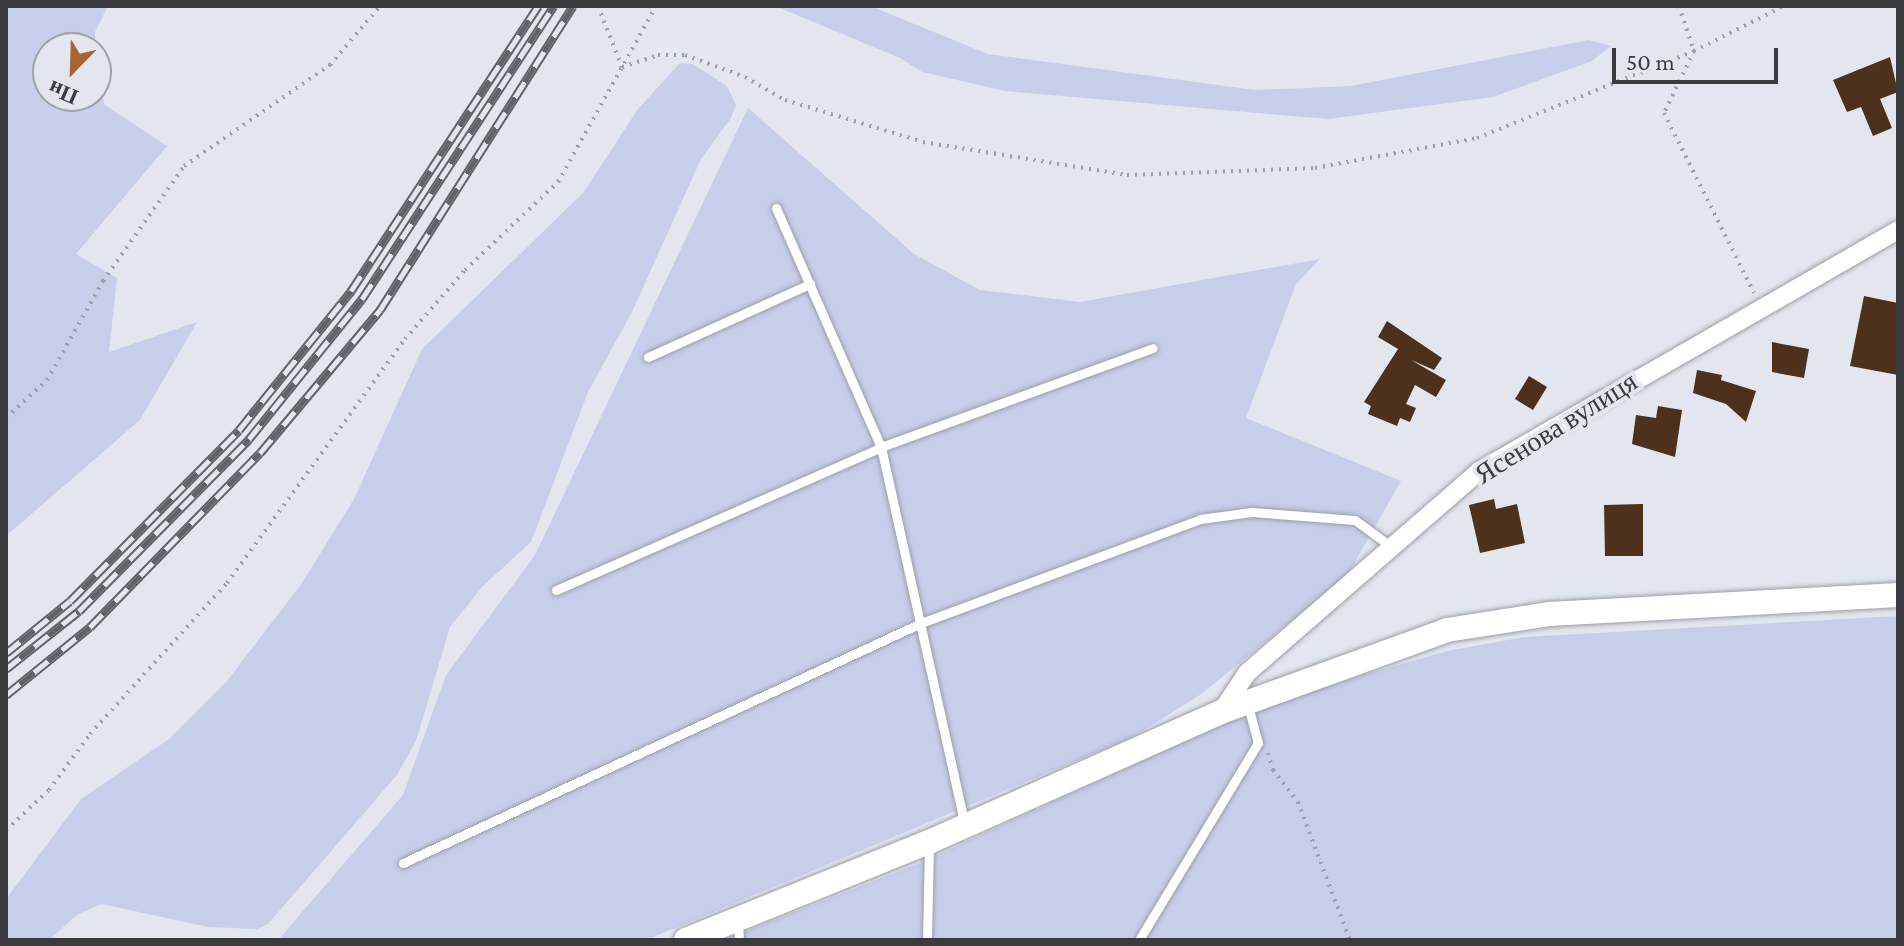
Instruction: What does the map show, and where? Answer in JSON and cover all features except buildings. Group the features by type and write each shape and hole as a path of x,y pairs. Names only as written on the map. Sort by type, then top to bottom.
{"street":[{"name":"Ясенова вулиця","path":"1221,712 1247,673 1479,471 1760,305 1898,230"},
{"path":"686,940 738,929 1221,712 1447,630 1549,614 1898,595"}],"lane":[{"path":"776,208 881,447 965,825"},
{"path":"648,357 810,284"},
{"path":"556,590 881,447 1153,348"},
{"path":"403,863 921,623 1200,519 1252,512 1355,520 1393,548"},
{"path":"1139,940 1238,782 1258,743 1247,702"},
{"path":"927,940 929,842"}],"path":[{"path":"6,418 47,380 103,281 184,166 330,65 380,6"},
{"path":"598,6 622,67"},
{"path":"6,830 49,790 90,734 227,583 405,339 465,270 558,182 656,6"},
{"path":"1679,6 1694,51 1664,113 1760,305"},
{"path":"622,67 658,55 685,55 745,77 785,100 923,142 1127,175 1315,168 1477,138 1694,51 1784,6"},
{"path":"1255,729 1263,735 1273,770 1298,802 1350,940"}],"shaded area":[{"path":"6,6 108,6 95,32 32,32 32,112 112,110 167,146 76,254 117,278 109,352 197,322 140,420 6,536"},
{"path":"775,6 870,6 988,54 1255,90 1351,86 1589,40 1611,46 1592,61 1493,97 1328,119 1005,91 922,72 900,58"},
{"path":"680,63 693,64 727,86 736,105 731,118 701,159 632,312 588,392 531,542 483,586 450,627 416,741 397,775 268,924 257,929 208,927 102,904 78,914 49,940 6,940 6,899 81,799 169,739 227,681 302,583 354,499 422,349 583,193 638,109"},
{"path":"748,108 914,254 980,290 1080,302 1320,259 1296,284 1246,418 1401,481 1347,576 1200,695 1131,738 646,940 278,940 403,795 446,675 535,555"},
{"path":"1898,616 1898,940 724,940 920,863 1275,700 1447,651 1524,637"}],"railway":[{"path":"6,653 70,601 239,430 351,291 538,6"},
{"path":"6,669 79,611 249,439 362,299 554,6"},
{"path":"6,695 90,627 260,453 380,310 573,6"}]}
